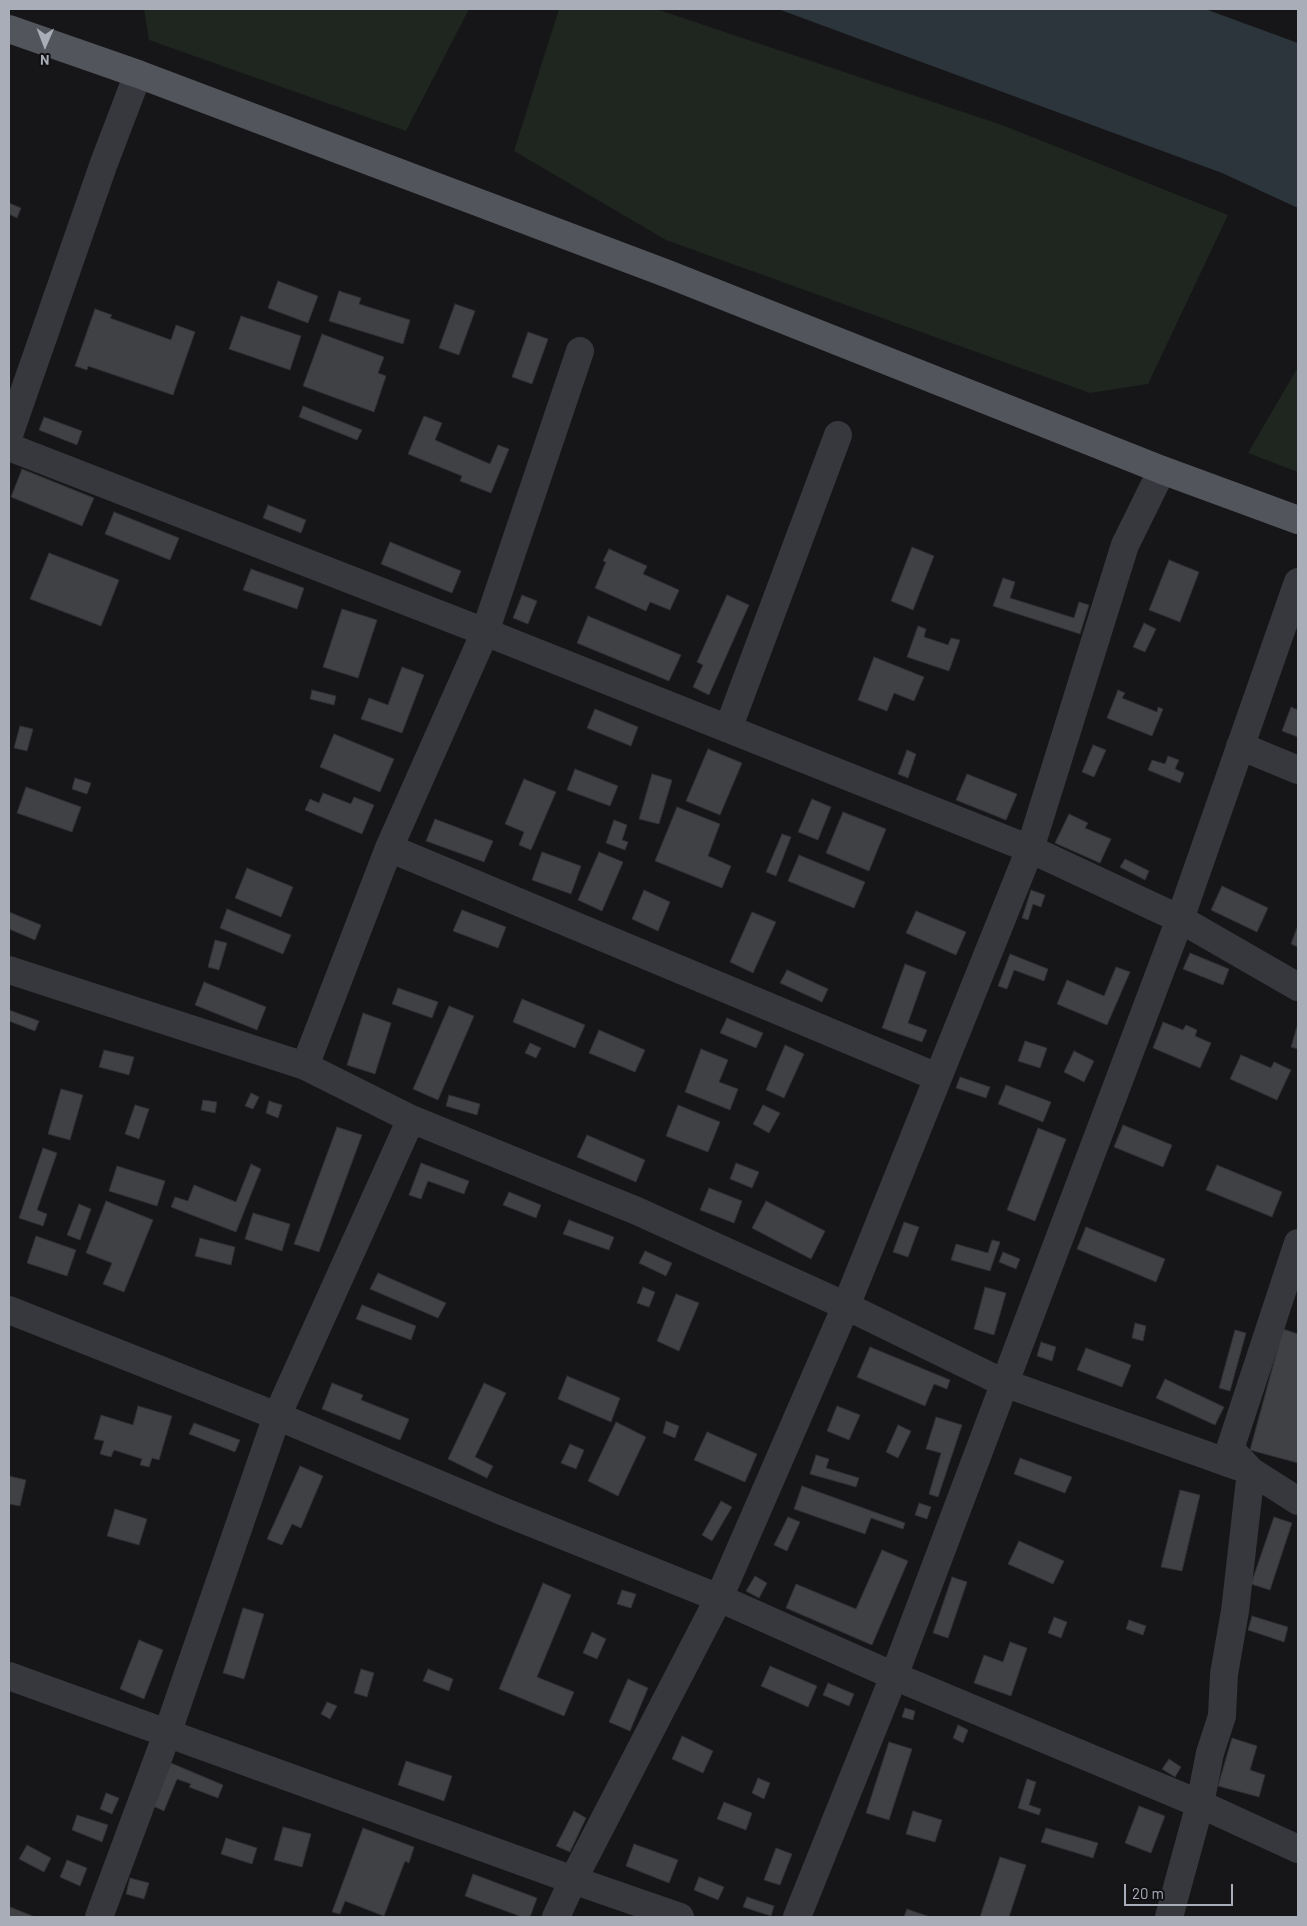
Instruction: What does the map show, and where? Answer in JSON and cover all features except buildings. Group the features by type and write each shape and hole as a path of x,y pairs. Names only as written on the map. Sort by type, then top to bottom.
{"main road":[{"path":"9,29 138,74 668,274 1162,470 1298,520"}],"street":[{"path":"9,435 104,163 138,74"},
{"path":"305,1066 389,848 485,632 580,351"},
{"path":"728,729 838,435"},
{"path":"9,447 485,632 1030,849 1180,919 1298,987"},
{"path":"556,1917 573,1880 719,1598 846,1306 1030,849 1125,545 1162,470"},
{"path":"797,1917 894,1676 1180,919 1298,582"},
{"path":"1240,746 1298,770"},
{"path":"389,848 937,1078"},
{"path":"9,970 305,1066 411,1119 637,1211 846,1306 1004,1383 1252,1471"},
{"path":"100,1917 167,1734 277,1416 411,1119"},
{"path":"1298,1243 1230,1449 1252,1471 1298,1501"},
{"path":"9,1310 277,1416 502,1511 719,1598 894,1676 1200,1804 1298,1849"},
{"path":"1169,1917 1200,1804 1210,1753 1222,1716 1224,1674 1235,1611 1252,1471"},
{"path":"9,1676 680,1917"}],"shaded area":[{"path":"144,9 469,9 406,131 149,40"},
{"path":"559,9 656,9 1002,125 1228,215 1148,384 1090,393 666,240 514,151"},
{"path":"778,9 1205,9 1298,43 1298,208 1222,173"},
{"path":"1298,367 1298,472 1248,453"}]}
